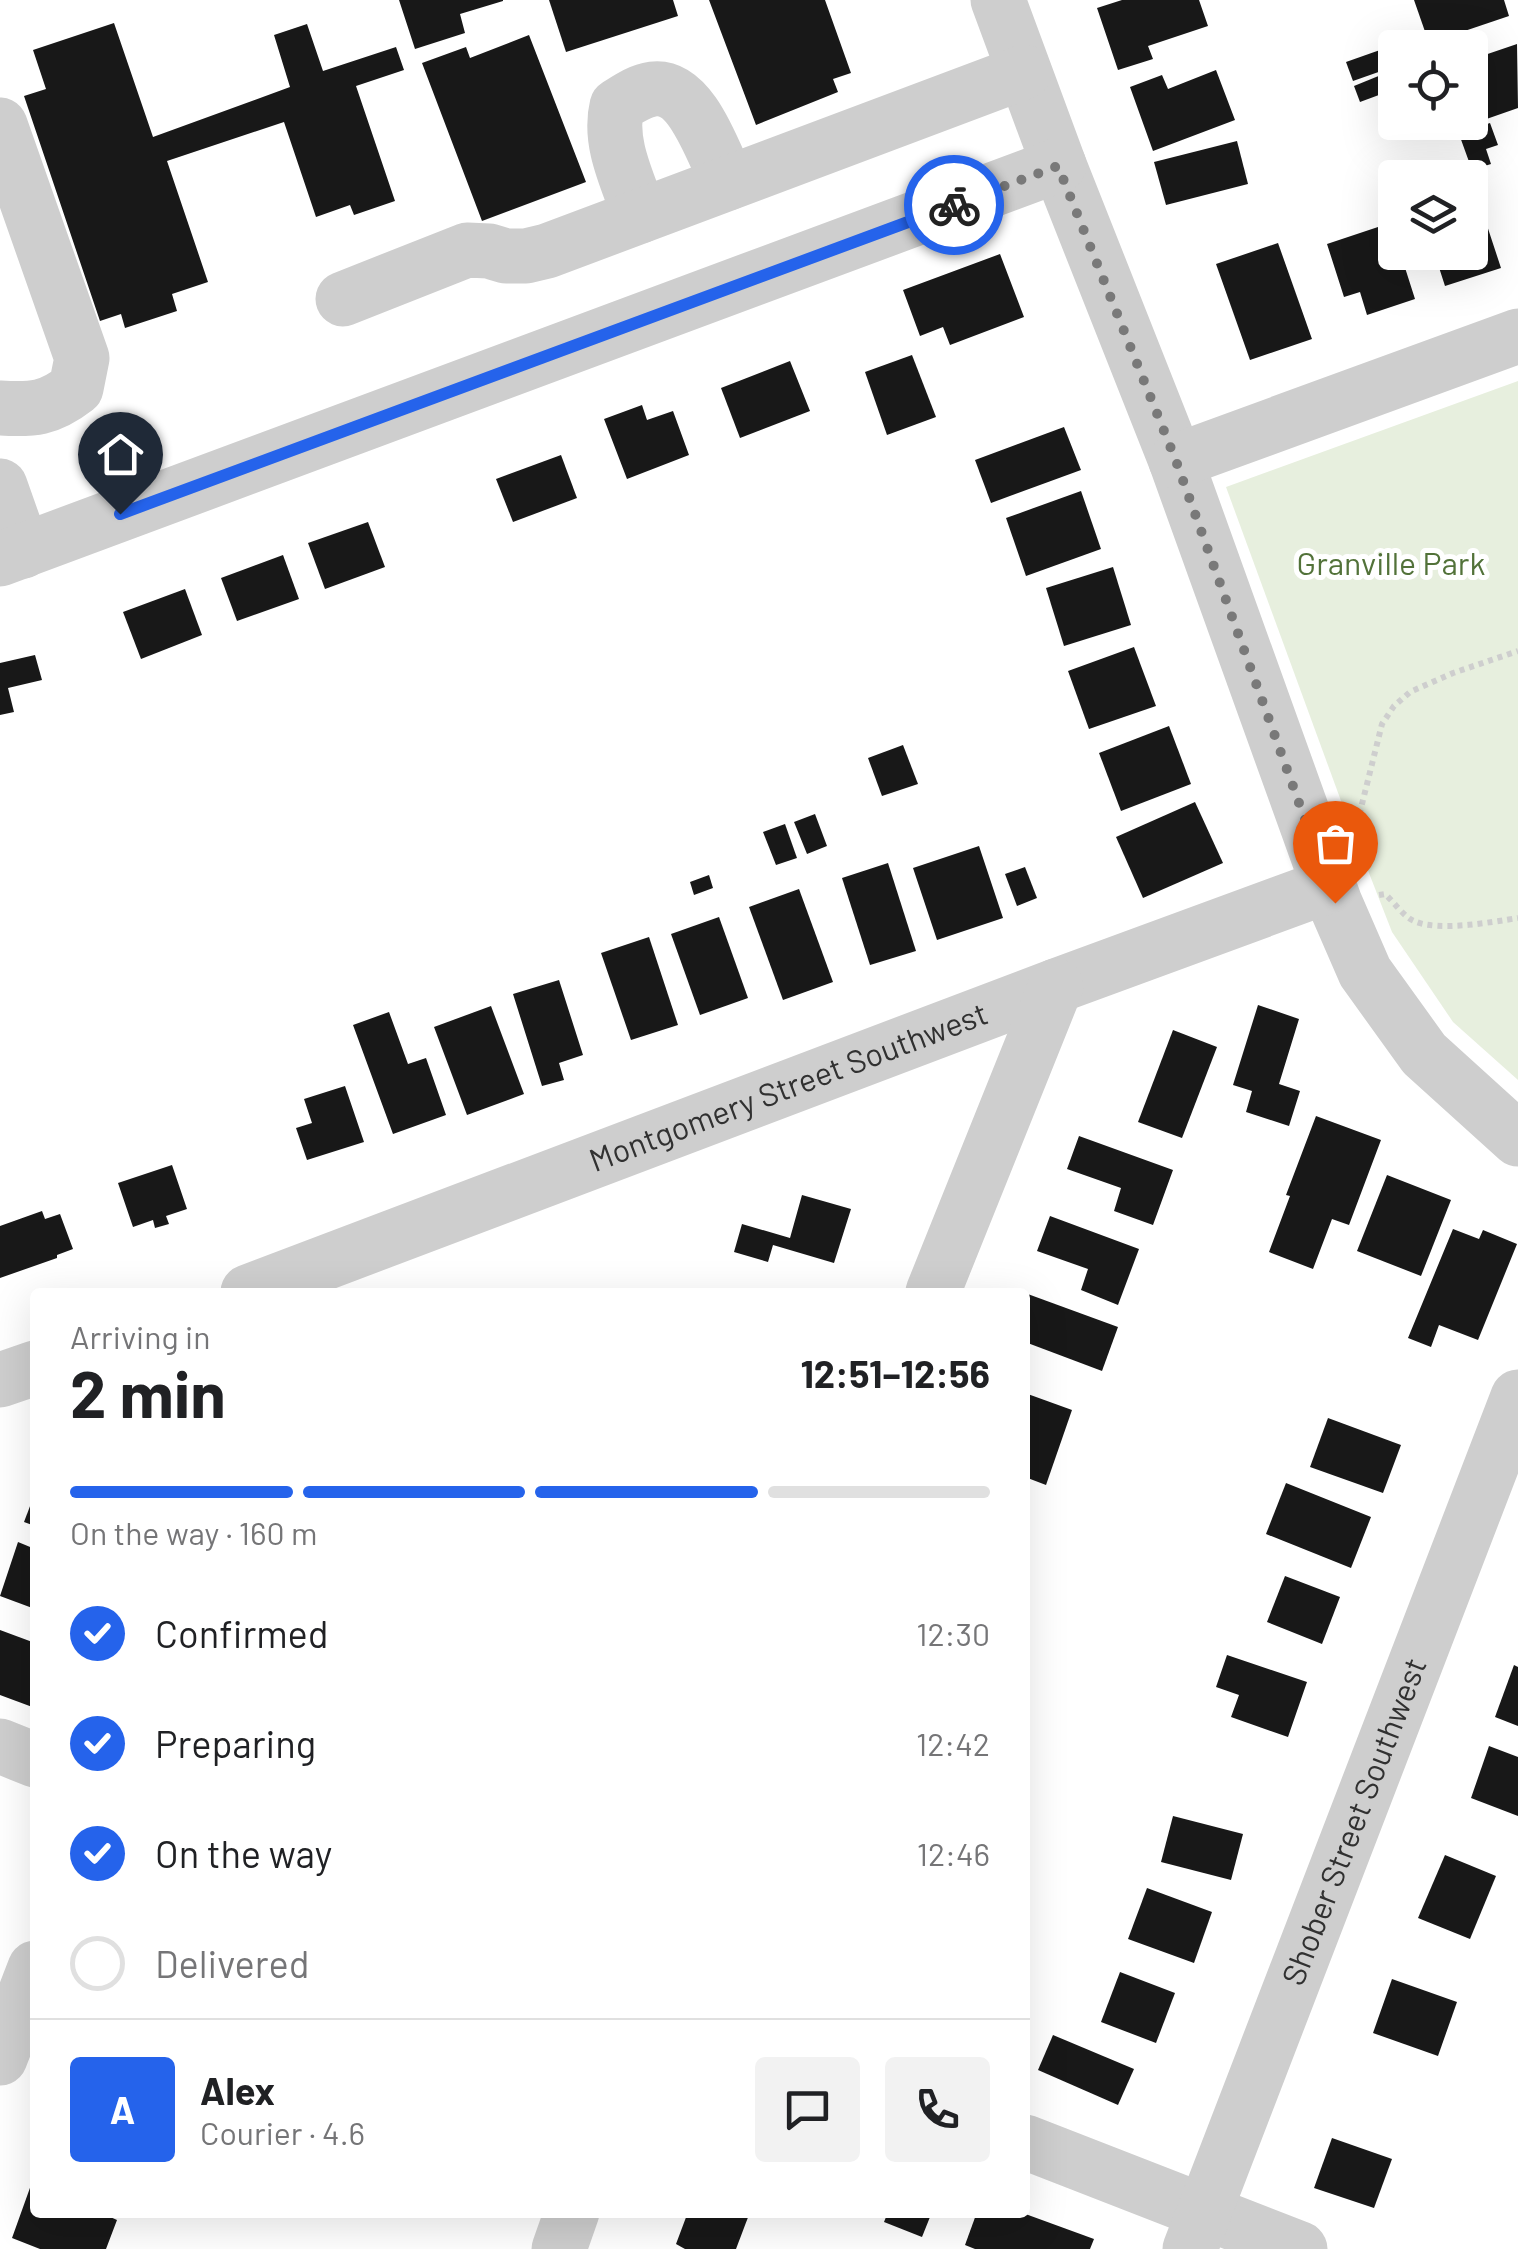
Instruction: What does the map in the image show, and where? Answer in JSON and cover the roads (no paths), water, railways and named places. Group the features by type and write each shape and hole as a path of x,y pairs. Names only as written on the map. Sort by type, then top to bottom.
{"street":[{"path":"998,0 1058,166 1353,890 1365,972 1424,1054 1518,1139"},
{"path":"343,299 460,252 478,250 526,256 547,251 1024,72"},
{"path":"640,216 612,126 617,106 634,95 666,89 682,98 698,120 728,183"},
{"path":"0,125 82,358 76,388 56,403 25,409 0,408"},
{"path":"0,486 12,555 1058,166"},
{"path":"1176,461 1518,336"},
{"name":"Montgomery Street Southwest","path":"278,1287 1056,986 1353,890"},
{"path":"935,1288 1056,986"},
{"path":"0,1380 30,1370"},
{"name":"Shober Street Southwest","path":"1197,2230 1518,1397"},
{"path":"0,1746 30,1758"},
{"path":"0,2058 30,1981"},
{"path":"1030,2145 1197,2230 1300,2249"},
{"path":"559,2249 570,2218"}],"park label":[{"name":"Granville Park","path":"1391,564"}]}
